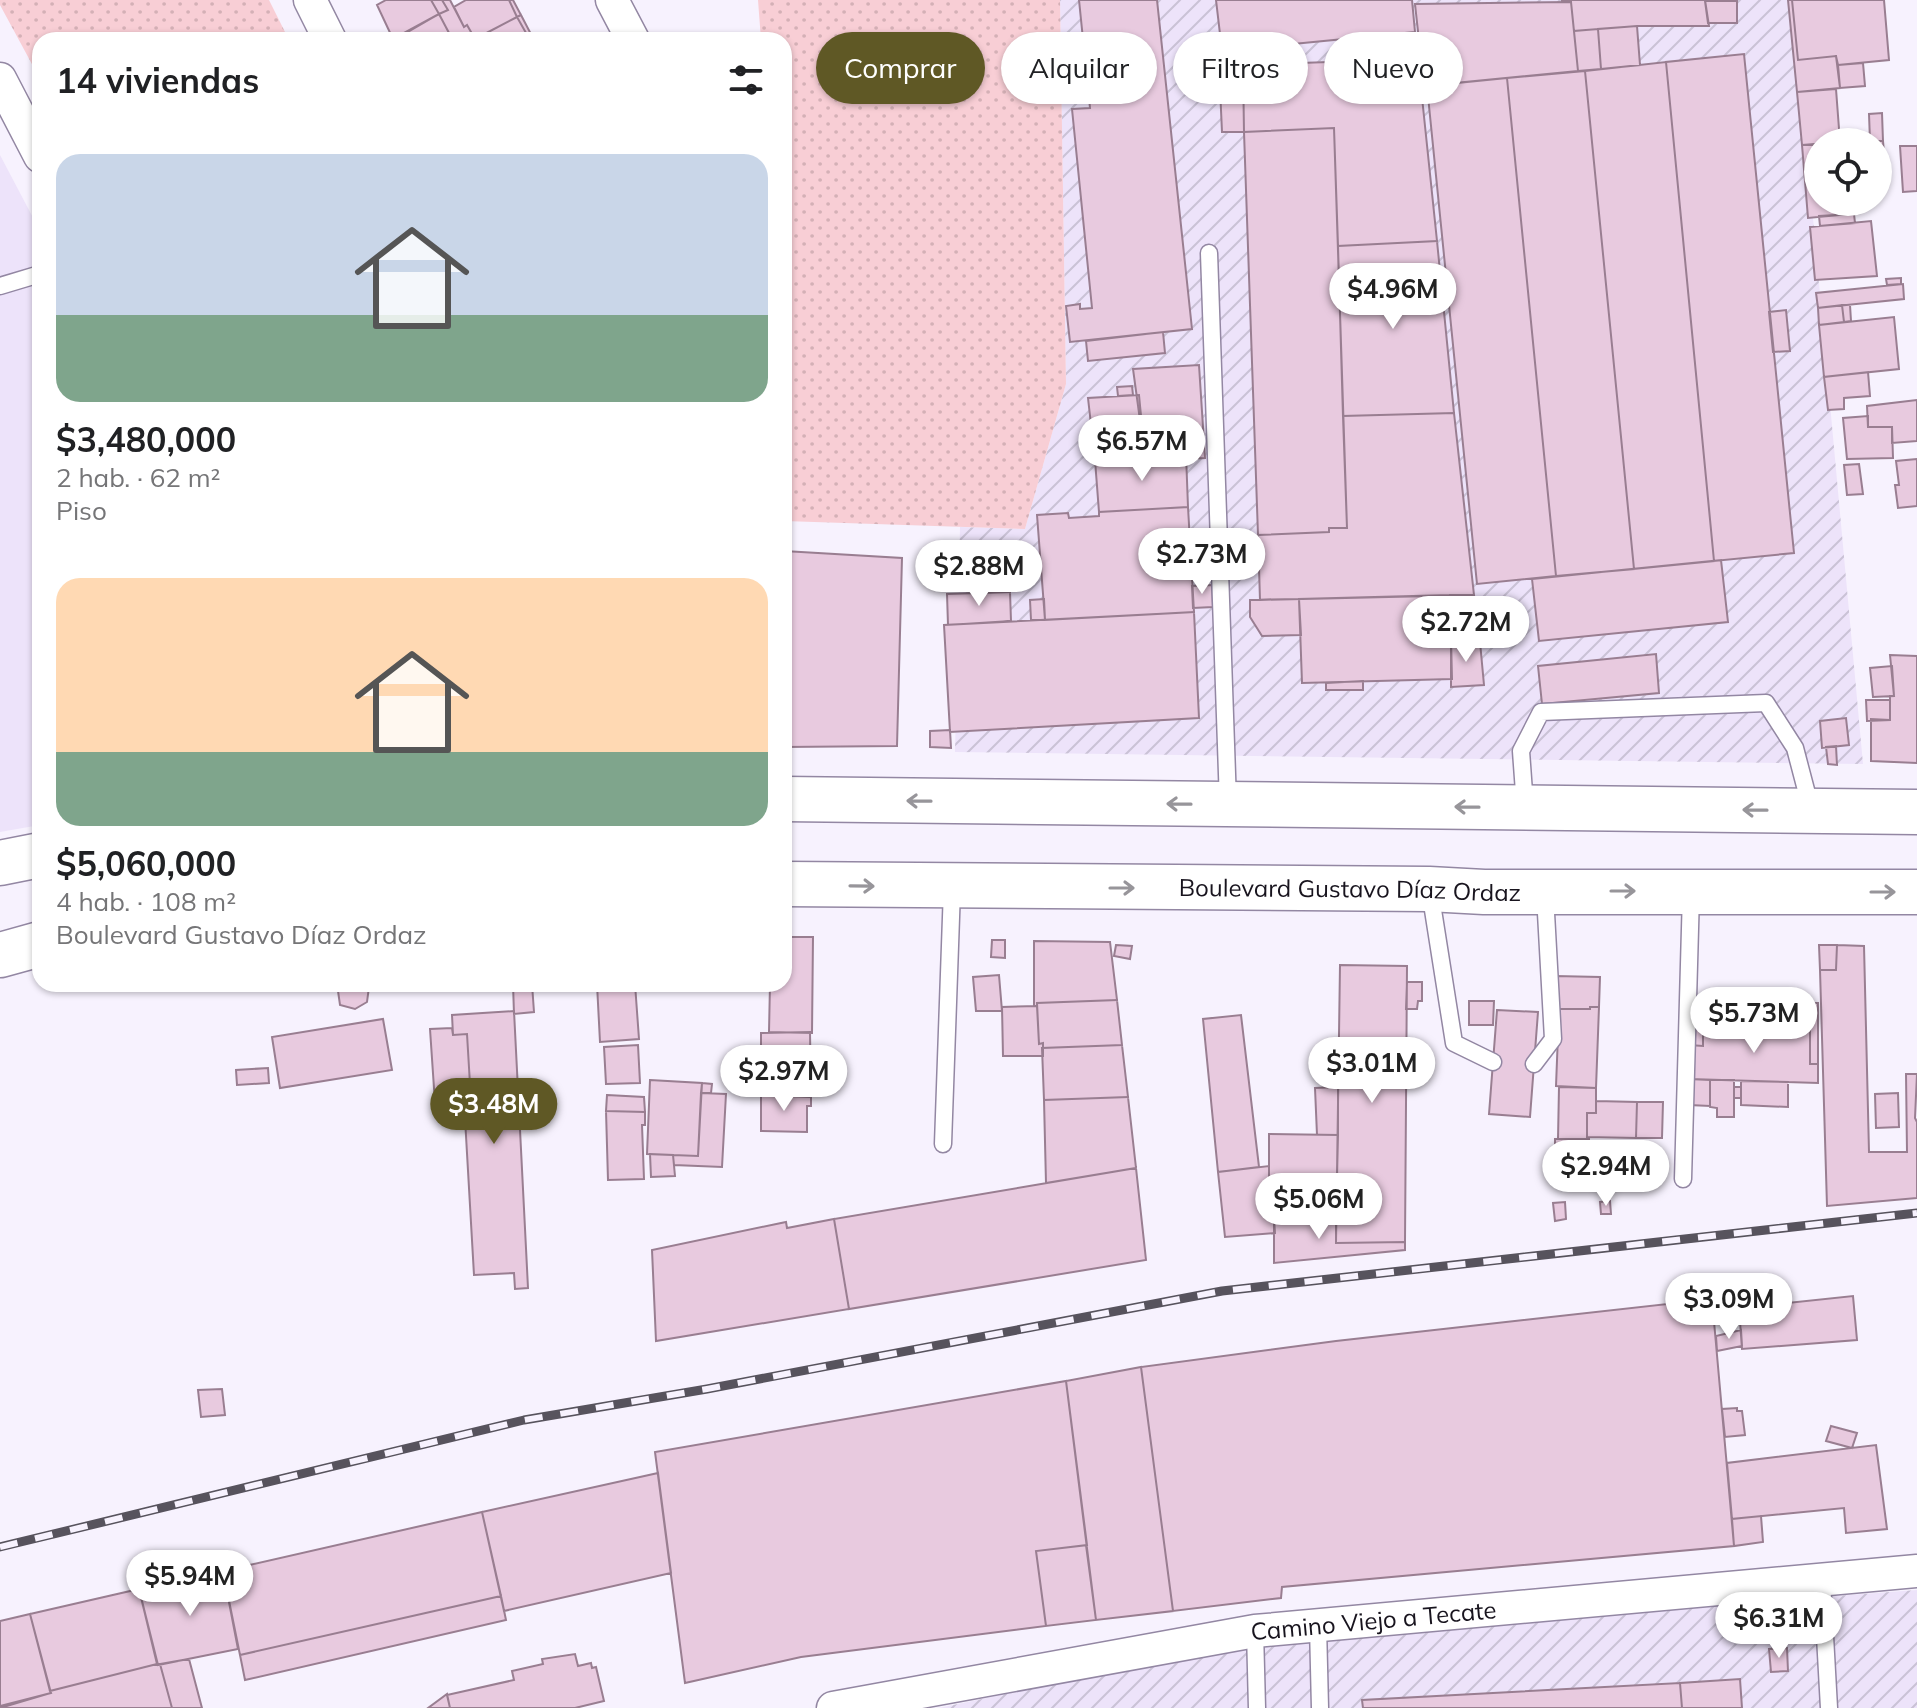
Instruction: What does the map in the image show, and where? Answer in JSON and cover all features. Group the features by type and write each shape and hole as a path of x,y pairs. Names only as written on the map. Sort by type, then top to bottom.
{"main road":[{"path":"792,799 1917,812"},
{"path":"0,863 32,857"},
{"name":"Boulevard Gustavo Díaz Ordaz","path":"792,884 1917,892"},
{"path":"0,955 32,946"}],"street":[{"path":"310,0 326,32"},
{"path":"612,0 629,32"},
{"path":"0,79 32,141"},
{"name":"Camino Viejo a Tecate","path":"833,1708 897,1702 1255,1631 1917,1571"}],"lane":[{"path":"1209,253 1228,804"},
{"path":"0,286 32,276"},
{"path":"1525,807 1521,751 1541,712 1766,703 1795,748 1811,810"},
{"path":"943,1144 952,887"},
{"path":"1429,889 1454,1043 1493,1062"},
{"path":"1534,1064 1553,1039 1545,891"},
{"path":"1683,1179 1691,891"},
{"path":"1822,1582 1829,1708"},
{"path":"1318,1626 1320,1708"},
{"path":"1255,1631 1257,1708"}],"shaded area":[{"path":"0,0 269,0 285,32 32,32 32,64"},
{"path":"758,0 1060,0 1060,32 1001,32 1001,104 1062,104 1066,384 1025,529 792,521 792,32 760,32"},
{"path":"1060,0 1793,0 1805,128 1804,216 1813,216 1863,764 955,752 960,527 1025,529 1066,384 1062,104 1157,104 1157,32 1060,32"},
{"path":"0,155 32,216 32,826 0,832"},
{"path":"1917,1590 1917,1708 939,1708 1274,1637"}],"building":[{"path":"386,0 431,0 439,14 406,32 390,32 377,5"},
{"path":"431,0 442,0 448,10 439,14"},
{"path":"442,0 450,0 464,27 467,25 471,32 448,32 439,14 448,10"},
{"path":"466,0 509,0 517,17 488,32 471,32 467,25 464,27 454,7"},
{"path":"509,0 513,0 521,15 517,17"},
{"path":"1079,0 1157,0 1192,329 1070,342 1066,306 1080,304 1080,309 1092,308 1072,109 1090,108 1090,104 1157,104 1157,32 1082,32"},
{"path":"1216,0 1412,0 1415,32 1324,32 1324,41 1308,43 1308,32 1220,32"},
{"path":"1562,0 1705,0 1709,26 1637,26 1574,31 1571,2"},
{"path":"1788,0 1792,0 1798,60 1836,56 1840,88 1797,92"},
{"path":"1792,0 1884,0 1889,60 1838,65 1836,56 1798,60"},
{"path":"1705,1 1737,1 1737,23 1708,23"},
{"path":"1571,2 1578,71 1463,82 1463,32 1418,32 1415,4"},
{"path":"439,14 448,32 408,32"},
{"path":"521,15 530,32 525,32 517,17"},
{"path":"517,17 525,32 488,32"},
{"path":"1637,26 1640,65 1601,69 1598,29"},
{"path":"1598,29 1601,69 1578,71 1574,31"},
{"path":"1744,54 1794,553 1714,561 1666,62"},
{"path":"1324,62 1324,104 1423,104 1437,241 1338,246 1334,128 1244,132 1244,104 1308,104 1308,63"},
{"path":"1666,62 1714,561 1634,569 1585,71"},
{"path":"1863,63 1865,86 1840,88 1838,65"},
{"path":"1585,71 1634,569 1556,576 1507,78"},
{"path":"1507,78 1556,576 1477,584 1429,104 1463,104 1463,82"},
{"path":"1836,89 1839,128 1804,128 1802,145 1797,92"},
{"path":"1221,104 1244,104 1244,132 1222,132"},
{"path":"1882,113 1883,128 1870,128 1869,114"},
{"path":"1334,128 1347,528 1329,528 1329,532 1258,535 1244,132"},
{"path":"1900,146 1917,146 1917,191 1903,192"},
{"path":"1819,216 1854,216 1855,223 1820,226"},
{"path":"1871,221 1877,276 1815,280 1810,227"},
{"path":"1437,241 1454,413 1343,416 1338,246"},
{"path":"1901,278 1901,284 1887,285 1886,279"},
{"path":"1903,284 1904,299 1818,308 1816,293"},
{"path":"1842,305 1844,322 1819,325 1818,308"},
{"path":"1842,305 1850,305 1851,321 1844,322"},
{"path":"1786,310 1790,351 1773,352 1769,312"},
{"path":"1894,317 1899,369 1824,377 1819,325"},
{"path":"1163,332 1165,353 1088,361 1086,341"},
{"path":"1199,365 1205,458 1186,459 1186,454 1145,457 1133,369"},
{"path":"1868,372 1870,396 1844,398 1844,409 1828,410 1824,377"},
{"path":"1132,386 1133,395 1118,396 1117,387"},
{"path":"1139,395 1145,457 1095,460 1088,398"},
{"path":"1917,400 1917,441 1892,443 1892,427 1868,427 1867,406"},
{"path":"1454,413 1474,595 1260,600 1258,535 1329,532 1329,528 1347,528 1343,416"},
{"path":"1868,416 1868,427 1892,427 1893,458 1847,459 1843,418"},
{"path":"1186,454 1188,507 1099,512 1095,460"},
{"path":"1917,459 1917,506 1898,508 1896,461"},
{"path":"1859,464 1863,494 1847,495 1844,465"},
{"path":"1188,507 1194,612 1045,620 1037,515 1068,513 1069,518 1099,516 1099,512"},
{"path":"792,551 902,558 897,746 792,747"},
{"path":"1721,560 1728,622 1539,641 1532,579"},
{"path":"1009,569 1010,592 984,593 983,571"},
{"path":"961,570 962,580 939,582 939,571"},
{"path":"1212,585 1213,607 1193,608 1192,586"},
{"path":"1010,592 1011,621 948,625 947,594"},
{"path":"1450,595 1452,679 1302,683 1299,599"},
{"path":"1450,595 1474,595 1480,642 1451,642"},
{"path":"1044,599 1045,620 1031,620 1030,600"},
{"path":"1299,599 1301,635 1262,636 1250,617 1250,600"},
{"path":"1194,612 1199,718 950,732 944,625"},
{"path":"1451,642 1480,642 1484,685 1451,687"},
{"path":"1656,654 1659,693 1542,704 1538,666"},
{"path":"1890,655 1917,656 1917,763 1871,761 1871,719 1890,720 1890,696 1894,696"},
{"path":"1892,666 1894,696 1873,697 1870,668"},
{"path":"1363,681 1363,690 1326,690 1326,683"},
{"path":"1866,700 1890,700 1890,720 1867,721"},
{"path":"1846,718 1849,745 1822,748 1820,721"},
{"path":"950,730 951,748 930,747 930,731"},
{"path":"1836,746 1837,765 1828,764 1826,747"},
{"path":"792,937 813,937 812,1033 769,1032 770,992 792,992"},
{"path":"992,940 1005,940 1005,958 991,957"},
{"path":"1034,941 1110,942 1117,1000 1037,1003 1034,1006"},
{"path":"1116,945 1132,946 1130,959 1114,956"},
{"path":"1819,945 1837,945 1836,970 1820,970"},
{"path":"1837,945 1864,946 1869,1152 1907,1152 1906,1074 1917,1074 1917,1198 1827,1206 1820,970 1836,970"},
{"path":"1340,965 1407,966 1405,1242 1336,1243"},
{"path":"999,975 1002,1011 976,1011 973,977"},
{"path":"1555,976 1600,977 1599,1007 1554,1009"},
{"path":"1407,982 1422,982 1422,1001 1418,1001 1417,1009 1406,1009"},
{"path":"338,992 368,992 367,1002 355,1009 340,1005"},
{"path":"513,992 533,992 534,1012 514,1014"},
{"path":"597,992 636,992 639,1039 600,1042"},
{"path":"1117,1000 1122,1045 1043,1048 1043,1043 1039,1044 1037,1003"},
{"path":"1469,1001 1494,1001 1493,1025 1469,1025"},
{"path":"1689,1002 1818,1003 1818,1064 1810,1064 1810,1027 1703,1025 1703,1046 1689,1045"},
{"path":"1037,1006 1039,1044 1043,1043 1043,1056 1003,1056 1002,1007"},
{"path":"1599,1007 1596,1088 1556,1086 1559,1009"},
{"path":"1497,1010 1538,1012 1530,1117 1489,1114"},
{"path":"514,1011 528,1288 515,1289 514,1273 474,1275 464,1101 471,1101 467,1034 453,1035 452,1015"},
{"path":"1241,1015 1259,1167 1218,1172 1203,1019"},
{"path":"383,1019 392,1070 280,1088 272,1037"},
{"path":"1703,1025 1810,1027 1810,1064 1818,1064 1818,1083 1689,1079 1689,1045 1703,1046"},
{"path":"452,1028 453,1035 467,1034 471,1101 435,1103 430,1029"},
{"path":"810,1032 811,1097 761,1095 761,1033"},
{"path":"638,1045 640,1083 606,1084 604,1047"},
{"path":"1122,1045 1128,1097 1044,1100 1042,1048"},
{"path":"268,1068 269,1083 237,1085 236,1070"},
{"path":"1689,1079 1710,1080 1710,1106 1689,1105"},
{"path":"650,1080 702,1083 698,1156 647,1154"},
{"path":"1710,1080 1734,1080 1734,1117 1717,1117 1717,1108 1710,1107"},
{"path":"1741,1081 1788,1082 1788,1107 1741,1105"},
{"path":"702,1083 712,1084 711,1093 701,1093"},
{"path":"1338,1087 1338,1135 1317,1135 1315,1088"},
{"path":"1559,1087 1596,1088 1596,1113 1587,1113 1587,1139 1558,1139"},
{"path":"1734,1087 1741,1087 1741,1098 1734,1098"},
{"path":"701,1093 726,1094 722,1167 674,1165 673,1155 698,1156"},
{"path":"1898,1093 1899,1127 1876,1128 1875,1094"},
{"path":"607,1095 644,1097 645,1112 606,1111"},
{"path":"761,1095 811,1097 811,1106 807,1106 807,1132 761,1131"},
{"path":"1128,1097 1136,1168 1046,1183 1044,1100"},
{"path":"1596,1101 1637,1102 1636,1138 1587,1137 1587,1113 1596,1113"},
{"path":"1637,1102 1663,1102 1662,1138 1636,1138"},
{"path":"606,1111 645,1112 645,1125 642,1125 644,1179 608,1180"},
{"path":"1269,1134 1338,1135 1336,1219 1269,1219"},
{"path":"1555,1139 1589,1139 1590,1172 1555,1172"},
{"path":"650,1154 673,1155 675,1176 651,1177"},
{"path":"1269,1166 1269,1219 1274,1219 1275,1233 1225,1237 1218,1172"},
{"path":"1136,1168 1146,1260 849,1309 834,1219"},
{"path":"1610,1201 1611,1214 1601,1214 1600,1202"},
{"path":"1565,1202 1566,1219 1555,1221 1553,1203"},
{"path":"834,1219 849,1309 656,1341 652,1250 786,1222 787,1228"},
{"path":"1274,1219 1336,1219 1336,1243 1405,1242 1405,1250 1274,1263"},
{"path":"1853,1296 1857,1340 1742,1349 1739,1308"},
{"path":"1712,1299 1734,1546 1282,1587 1281,1598 1173,1611 1141,1367 1336,1341"},
{"path":"1741,1330 1742,1346 1717,1351 1716,1336"},
{"path":"1141,1367 1173,1611 1096,1620 1066,1381"},
{"path":"1066,1381 1087,1545 1036,1551 1046,1626 801,1657 685,1683 655,1452"},
{"path":"222,1389 225,1415 201,1417 198,1390"},
{"path":"1737,1408 1737,1411 1742,1411 1745,1435 1725,1437 1722,1409"},
{"path":"1831,1426 1857,1433 1852,1448 1826,1441"},
{"path":"1876,1445 1887,1529 1846,1533 1844,1508 1732,1519 1727,1463"},
{"path":"658,1473 671,1573 504,1611 482,1512"},
{"path":"482,1512 501,1596 240,1655 223,1571"},
{"path":"1761,1516 1763,1542 1734,1546 1732,1519"},
{"path":"1086,1545 1096,1620 1046,1626 1036,1551"},
{"path":"223,1571 238,1649 158,1665 139,1589"},
{"path":"139,1589 157,1664 50,1691 30,1614"},
{"path":"501,1596 506,1620 245,1680 240,1655"},
{"path":"30,1614 51,1693 0,1706 0,1621"},
{"path":"1787,1648 1788,1671 1771,1672 1769,1649"},
{"path":"575,1654 578,1666 591,1663 592,1668 596,1667 604,1701 575,1708 450,1708 447,1695 514,1680 512,1671 543,1664 542,1659"},
{"path":"189,1659 202,1708 172,1708 160,1664"},
{"path":"160,1664 172,1708 0,1708 50,1691"},
{"path":"1740,1679 1742,1708 1682,1708 1680,1683"},
{"path":"1680,1683 1682,1708 1363,1708 1362,1700"},
{"path":"447,1694 450,1708 428,1708"}],"railway":[{"path":"0,1547 524,1420 707,1389 1222,1291 1917,1213"}]}
